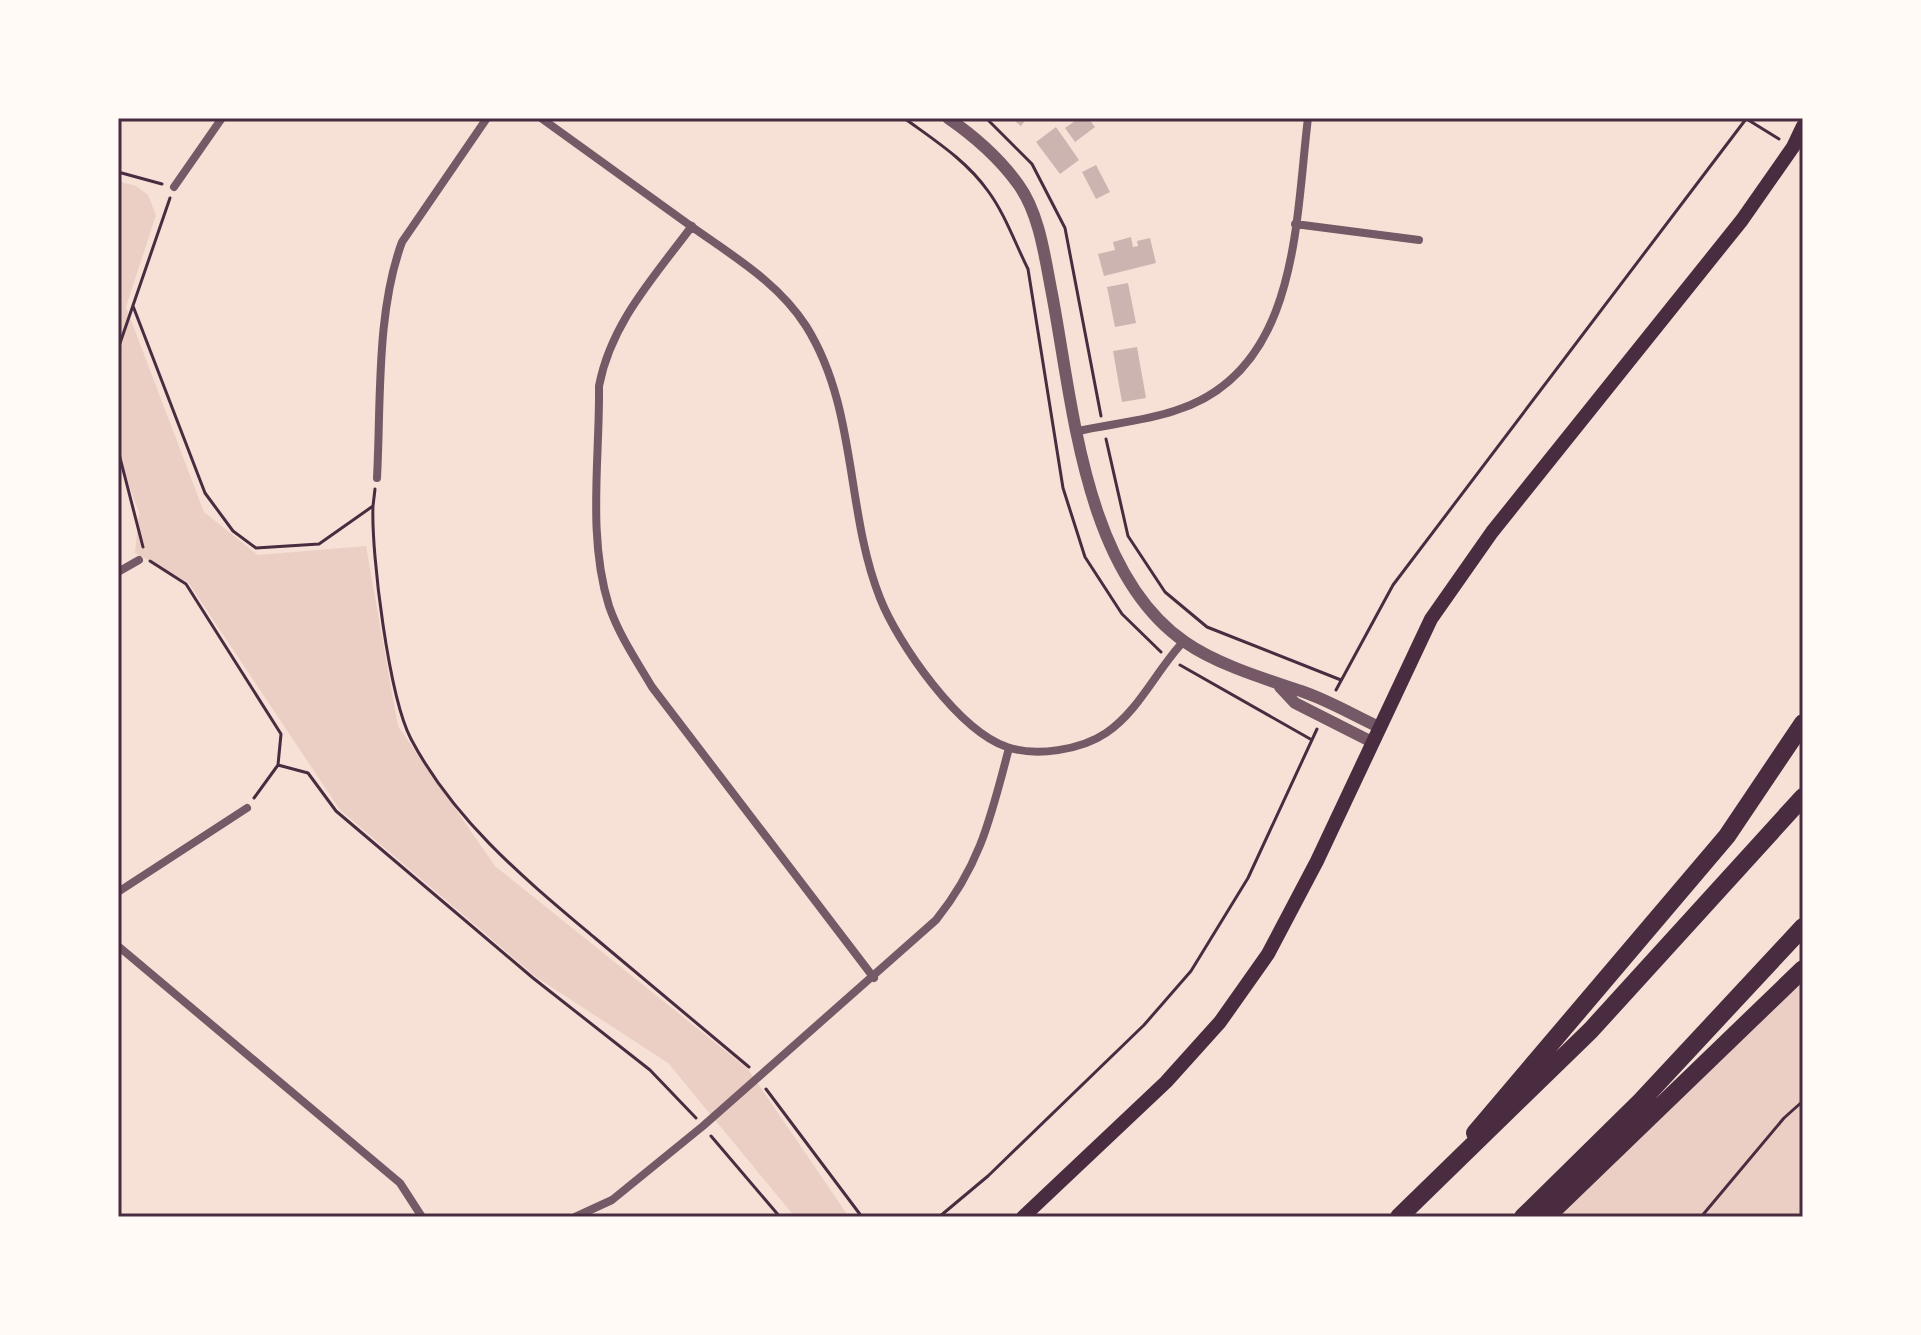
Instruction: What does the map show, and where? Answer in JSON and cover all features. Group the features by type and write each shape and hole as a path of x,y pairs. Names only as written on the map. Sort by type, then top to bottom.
{"highway":[{"path":"1442,1177 1492,1110 1727,836 1803,723"},
{"path":"1399,1217 1621,999 1803,797"},
{"path":"1523,1217 1641,1101 1803,927"},
{"path":"1546,1217 1803,969"}],"main road":[{"path":"1023,1217 1166,1082 1220,1022 1275,941 1317,861 1431,619 1492,532 1687,294 1793,147 1803,126"}],"street":[{"path":"174,187 222,118"},
{"path":"377,478 387,307 394,264 402,242 487,118"},
{"path":"541,118 772,284 813,338 838,398 866,552 880,600 913,656 943,695 977,729 1009,748 1065,748 1107,733 1128,714 1184,641"},
{"path":"948,118 973,136 1020,186 1042,241 1090,493 1110,550 1142,599 1184,641 1280,687 1301,691 1379,727"},
{"path":"1078,431 1175,411 1200,399 1238,372 1264,341 1275,321 1295,224 1308,118"},
{"path":"1295,224 1419,240"},
{"path":"692,226 626,315 603,367 599,386 597,526 608,604 621,635 652,687 874,978"},
{"path":"118,572 139,560"},
{"path":"1280,687 1295,703 1372,742"},
{"path":"575,1217 612,1200 703,1126 936,920 967,876 984,843 1009,748"},
{"path":"118,892 247,808"},
{"path":"118,946 400,1183 422,1217"}],"path":[{"path":"904,118 948,150"},
{"path":"1341,680 1393,585 1746,118 1793,147"},
{"path":"118,172 174,187 118,349"},
{"path":"133,306 205,493 233,531 256,548 319,544 373,506"},
{"path":"118,450 143,546 139,560 153,562 186,584 281,734 278,765 247,808"},
{"path":"377,478 371,541 400,711 411,738 463,816 501,858 749,1068 862,1217"},
{"path":"939,1217 988,1176 1144,1025 1191,971 1248,878 1312,740"},
{"path":"278,765 308,773 336,811 533,978 650,1070 703,1126 780,1217"},
{"path":"1701,1217 1784,1118 1803,1101"}],"shaded area":[{"path":"118,181 136,186 148,195 156,215 126,307 204,512 258,555 366,546 398,726 495,866 748,1069 849,1217 795,1217 668,1063 536,977 340,810 188,582 135,553 139,512 118,456"},
{"path":"1803,973 1803,1217 1532,1217"}],"building":[{"path":"1011,118 1027,118 1021,126"},
{"path":"1079,118 1088,118 1095,127 1075,142 1065,128"},
{"path":"1056,127 1079,160 1060,174 1036,142"},
{"path":"1096,165 1110,192 1096,199 1082,172"},
{"path":"1131,237 1133,247 1138,246 1137,241 1150,238 1156,263 1104,276 1098,254 1115,250 1113,242"},
{"path":"1128,283 1136,323 1115,327 1107,287"},
{"path":"1137,347 1146,398 1122,402 1113,351"}]}
